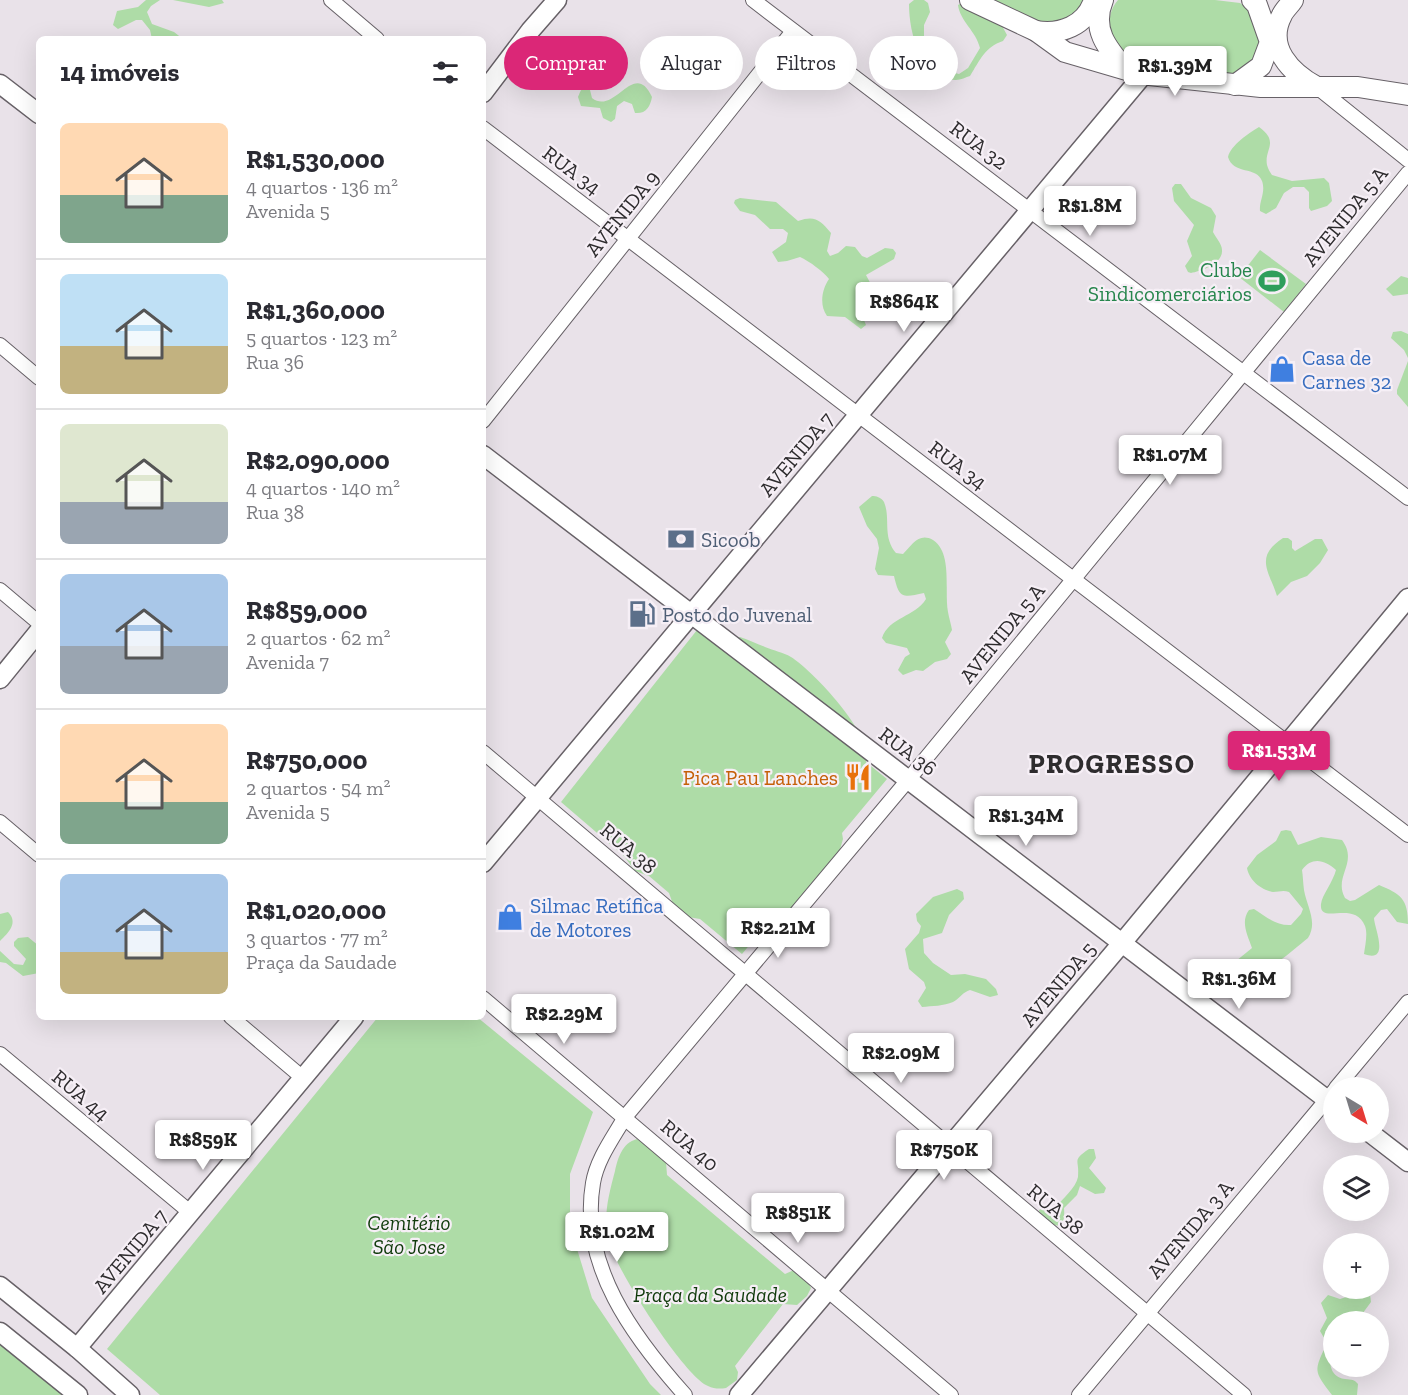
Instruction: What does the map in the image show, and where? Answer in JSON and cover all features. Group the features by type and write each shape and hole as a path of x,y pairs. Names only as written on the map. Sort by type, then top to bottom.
{"main road":[{"path":"970,0 1036,31 1065,51 1144,74 1261,87 1358,87 1408,95"},
{"path":"1036,31 1049,33 1063,31 1075,25 1086,16 1094,0"},
{"path":"1103,0 1098,23 1107,47 1125,69"},
{"path":"1235,85 1261,66 1270,42 1257,5 1252,0"},
{"path":"1293,0 1281,15 1277,40 1281,54 1292,71 1317,87"}],"street":[{"path":"331,0 373,36"},
{"path":"530,32 544,0"},
{"path":"486,89 557,0"},
{"name":"RUA 32","path":"753,0 1408,498"},
{"name":"AVENIDA 9","path":"486,417 793,31"},
{"name":"AVENIDA 7","path":"486,859 1144,74"},
{"path":"0,84 36,112"},
{"path":"1317,87 1408,160"},
{"name":"RUA 34","path":"486,130 1408,835"},
{"name":"AVENIDA 5 A","path":"625,1117 908,780 1408,172"},
{"path":"0,345 36,375"},
{"name":"RUA 36","path":"486,457 1122,944 1323,1089"},
{"path":"0,590 36,620"},
{"name":"AVENIDA 5","path":"739,1395 1122,944 1408,598"},
{"path":"0,679 36,635"},
{"name":"RUA 38","path":"486,755 1244,1395"},
{"path":"0,822 36,852"},
{"name":"RUA 40","path":"486,1001 951,1395"},
{"name":"AVENIDA 3 A","path":"1347,1077 1408,1002"},
{"path":"235,1020 303,1078"},
{"name":"AVENIDA 7","path":"77,1348 351,1020"},
{"name":"RUA 44","path":"0,1054 192,1213"},
{"name":"AVENIDA 3 A","path":"1079,1395 1323,1107"},
{"path":"625,1117 604,1153 593,1182 591,1211 595,1247 607,1282 623,1313 653,1359 685,1395"},
{"path":"1383,1143 1408,1162"},
{"path":"0,1286 77,1348 130,1395"},
{"path":"0,1332 78,1395"}],"green space":[{"path":"146,0 160,0 147,12 152,24 179,36 151,36 150,30 142,20 136,20 118,29 113,25 117,11 138,7"},
{"path":"173,0 222,0 224,3 209,7"},
{"path":"914,0 924,0 928,3 930,12 924,25 924,36 914,36 909,4"},
{"path":"982,0 1089,0 1089,2 1055,29"},
{"path":"1118,0 1215,0 1240,3 1252,12 1261,24 1260,53 1237,77 1179,72 1135,63 1124,57 1109,31 1110,14"},
{"path":"963,2 1001,24 1007,35 1003,41 987,50 970,76 958,80 958,74 968,68 980,48 959,11 958,5"},
{"path":"638,83 640,90 647,90 652,97 647,109 635,113 632,104 624,101 617,106 615,119 611,122 603,118 600,108 581,106 578,97 580,92 590,90 592,98 600,102 609,100 624,90 628,90 631,85"},
{"path":"1259,127 1269,137 1267,166 1272,175 1292,181 1324,178 1329,183 1332,201 1327,206 1311,211 1309,192 1304,187 1293,187 1284,193 1276,208 1266,214 1260,211 1262,181 1255,173 1235,166 1228,157 1236,144"},
{"path":"1175,184 1181,184 1191,198 1211,208 1216,216 1213,232 1222,248 1221,255 1215,263 1191,273 1185,266 1192,256 1187,241 1194,225 1174,201 1172,188"},
{"path":"740,198 776,202 798,221 817,220 831,233 827,251 830,256 846,246 855,247 862,256 867,258 885,248 893,249 896,253 894,259 866,275 875,292 870,300 861,305 861,313 866,325 861,329 845,317 827,316 822,297 829,279 800,257 778,262 772,252 786,242 788,233 783,229 770,229 755,215 740,211 734,203"},
{"name":"Clube Sindicomerciários","path":"1260,250 1306,284 1284,312 1239,277"},
{"path":"1401,276 1408,278 1408,294 1393,296 1386,289"},
{"path":"1401,331 1408,334 1408,358 1404,350 1391,338 1393,332"},
{"path":"1408,361 1408,407 1397,394 1397,390"},
{"path":"872,496 884,502 889,540 896,553 903,554 916,541 928,538 939,546 943,554 948,612 952,630 945,642 951,654 947,659 935,662 923,671 916,670 903,675 898,670 905,657 910,654 907,648 886,643 882,638 890,626 915,610 926,599 924,593 903,595 898,589 894,576 878,575 875,569 879,548 877,539 867,526 859,507"},
{"path":"1283,538 1292,541 1292,548 1295,551 1315,539 1322,539 1328,550 1320,563 1307,576 1291,582 1277,596 1268,572 1266,558 1274,545"},
{"path":"697,630 724,651 728,641 740,637 788,655 801,664 827,689 852,721 866,750 866,762 887,779 842,833 843,839 839,853 769,935 757,936 742,954 700,919 682,916 674,907 669,893 649,876 635,871 624,856 561,802"},
{"path":"1281,831 1291,831 1298,845 1321,837 1342,840 1347,848 1348,856 1342,883 1345,898 1350,901 1355,900 1379,885 1402,898 1407,909 1408,924 1397,922 1387,909 1381,910 1374,918 1379,949 1377,954 1372,956 1364,954 1366,929 1360,918 1353,914 1331,914 1322,910 1322,900 1336,870 1323,862 1314,861 1302,870 1304,890 1312,920 1308,938 1266,969 1248,973 1241,969 1236,961 1252,948 1245,924 1249,910 1254,909 1276,922 1291,925 1303,909 1289,892 1273,892 1260,887 1250,877 1247,868 1257,855 1276,841"},
{"path":"957,889 963,892 964,899 949,915 942,933 923,939 924,953 933,963 951,975 965,974 986,979 996,989 998,995 990,997 970,990 949,1003 922,1007 918,1001 926,988 924,982 909,969 905,949 919,933 921,926 916,914 933,897"},
{"path":"8,912 13,920 12,924 0,941 0,914"},
{"path":"28,937 36,944 36,974 23,976 6,963 0,962 0,951 14,964 23,965 26,959 14,946 18,938"},
{"name":"Cemitério São Jose","path":"376,1020 481,1020 593,1112 570,1174 570,1226 592,1298 650,1384 661,1395 160,1395 107,1349"},
{"name":"Praça da Saudade","path":"637,1139 666,1162 667,1175 785,1274 794,1270 807,1280 811,1288 807,1296 797,1305 783,1304 735,1366 738,1372 737,1380 726,1388 708,1386 683,1363 651,1319 613,1253 608,1239 607,1205 618,1161 624,1147"},
{"path":"1089,1149 1094,1149 1096,1158 1089,1168 1106,1188 1104,1193 1095,1194 1080,1186 1077,1195 1064,1208 1061,1224 1058,1226 1050,1223 1040,1216 1039,1210 1047,1206 1055,1208 1072,1189 1078,1177 1078,1158"},
{"path":"1324,1299 1371,1299 1371,1302 1364,1311 1324,1311 1321,1303"},
{"path":"0,1342 64,1395 0,1395"},
{"path":"1323,1352 1323,1377 1354,1380 1358,1384 1357,1395 1332,1395 1319,1375"}],"place":[{"name":"Clube Sindicomerciários","path":"1272,281"},
{"name":"Casa de Carnes 32","path":"1282,369"},
{"name":"Sicoob","path":"681,539"},
{"name":"Posto do Juvenal","path":"642,614"},
{"name":"Pica Pau Lanches","path":"858,777"},
{"name":"Silmac Retífica de Motores","path":"510,917"}],"district":[{"name":"PROGRESSO","path":"1112,764"}]}
